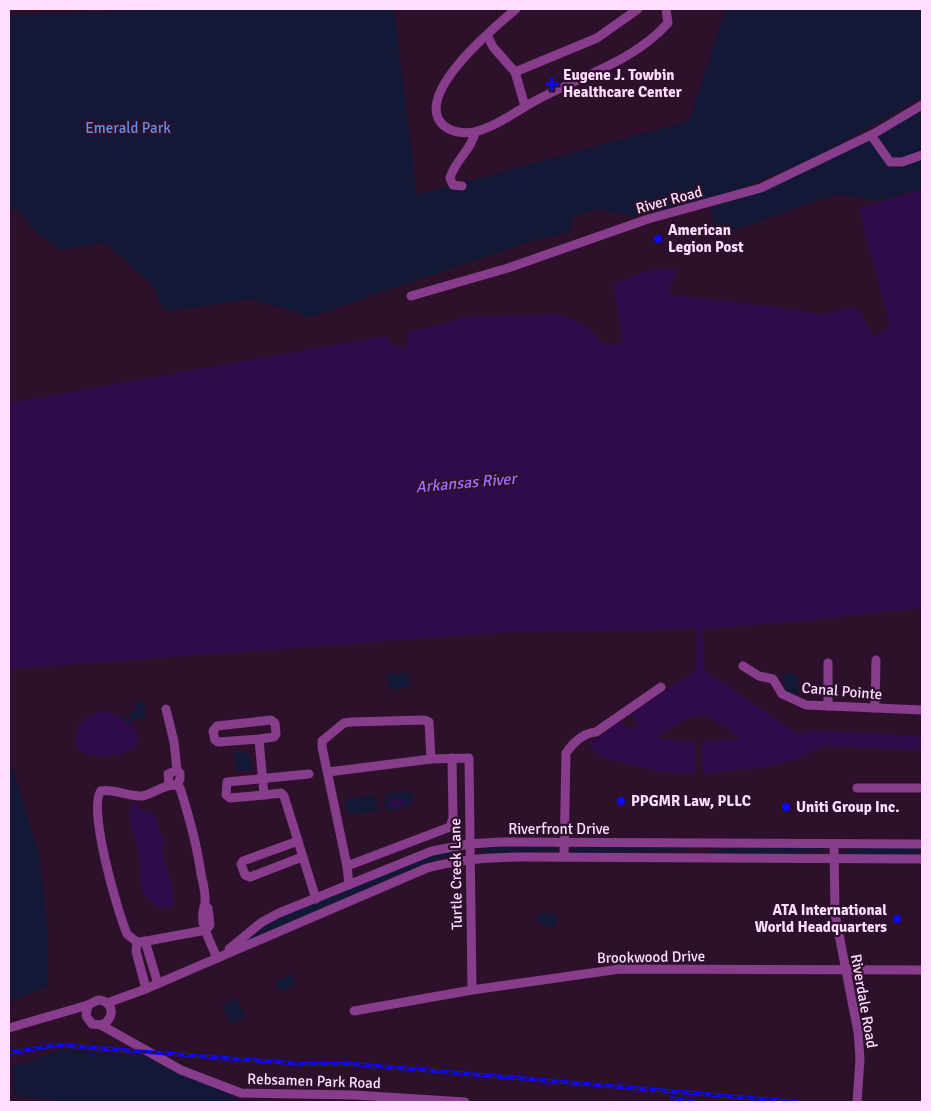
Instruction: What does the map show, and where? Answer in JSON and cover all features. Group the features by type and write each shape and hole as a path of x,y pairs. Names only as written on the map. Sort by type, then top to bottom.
{"street":[{"path":"515,72 596,38 621,23 638,9"},
{"path":"511,11 449,76 440,92 436,107 439,120 456,132 475,132 563,86 622,60 650,40 668,23 666,9"},
{"path":"487,35 493,47 515,72 525,106"},
{"name":"River Road","path":"411,296 508,268 648,219 761,188 871,135 922,105"},
{"path":"462,186 452,184 450,178 456,161 473,141 475,132"},
{"path":"871,135 890,162 902,162 922,156"},
{"path":"875,708 876,660"},
{"path":"828,663 828,706"},
{"name":"Canal Pointe","path":"743,666 759,676 773,679 779,691 789,698 806,705 922,710"},
{"path":"564,857 566,754 572,744 586,734 596,732 661,686"},
{"path":"166,709 174,742 177,770 168,774 191,821 201,873 204,906 208,908 210,921 206,930"},
{"path":"271,720 275,723 276,734 274,737 259,739 218,742 215,740 213,731 217,726 271,720"},
{"path":"349,885 348,866 322,741 344,723 424,720 429,722 431,759"},
{"path":"259,739 264,795"},
{"path":"328,772 452,758 453,818 450,827 348,866"},
{"name":"Turtle Creek Lane","path":"452,758 469,758 472,990"},
{"path":"309,774 227,782 225,786 226,796 230,798 281,793 284,796 316,899"},
{"path":"158,984 141,942 127,934 113,892 103,851 98,794 105,790 145,795 173,784"},
{"path":"857,788 922,788"},
{"path":"298,841 243,861 241,864 245,875 250,876 302,857"},
{"name":"Riverfront Drive","path":"220,956 262,922 418,856 469,844 922,844"},
{"name":"Riverdale Road","path":"834,844 835,914 856,1013 860,1050 857,1102"},
{"name":"Riverfront Drive","path":"107,1003 145,990 427,868 469,859 564,857 922,859"},
{"path":"141,942 206,930"},
{"path":"206,930 220,956"},
{"path":"141,942 136,951 145,990"},
{"path":"140,966 150,963"},
{"name":"Brookwood Drive","path":"354,1011 472,990 620,969 922,970"},
{"name":"Riverfront Drive","path":"111,1016 117,1007 145,990"},
{"name":"Rebsamen Park Road","path":"9,1028 88,1005 98,1000 107,1003 116,1029 141,1048"},
{"path":"86,1016 88,1005"},
{"name":"Rebsamen Park Road","path":"50,1016 74,1014 86,1016 92,1024 102,1025 182,1070 241,1093 355,1095 465,1102"},
{"path":"102,1025 111,1016"},
{"path":"250,1102 256,1093"}],"green space":[{"name":"Emerald Park","path":"197,9 394,9 417,195 689,121 726,9 922,9 922,97 817,157 717,199 633,217 599,209 573,217 570,232 529,242 310,317 251,299 165,312 152,285 106,243 60,250 33,229 21,213 9,208 9,15"},
{"path":"922,108 922,189 877,201 844,195 826,197 717,237 710,207 748,195"},
{"path":"409,673 409,688 389,689 388,674"},
{"path":"783,673 791,673 798,678 798,699 785,689"},
{"path":"136,702 145,702 145,719 134,719 130,724 120,719 120,717 131,718 131,711 136,711"},
{"path":"246,752 250,756 252,770 236,771 234,753"},
{"path":"9,768 14,772 39,854 48,934 48,986 9,1002"},
{"path":"413,792 413,799 409,807 389,811 385,809 384,798 388,798 388,793"},
{"path":"376,795 378,811 347,814 345,799"},
{"path":"640,845 684,846 688,850 576,854 571,851 574,848"},
{"path":"555,846 557,848 555,851 488,854 478,852 486,848"},
{"path":"774,846 825,848 807,852 754,855 722,855 711,853 708,850"},
{"path":"922,848 922,853 881,856 858,856 843,852 852,849"},
{"path":"459,850 452,855 414,868 240,945 270,921 438,852"},
{"path":"550,913 559,917 554,928 542,925 536,918 538,914"},
{"path":"292,974 296,984 281,991 276,981"},
{"path":"236,998 246,1016 232,1024 222,1006"},
{"path":"60,1050 148,1056 243,1101 70,1102 14,1096 12,1067"}],"water":[{"name":"Arkansas River","path":"922,190 922,608 703,629 704,670 800,735 807,730 922,736 922,750 823,746 800,758 768,767 703,774 702,745 704,742 740,739 716,721 699,716 682,721 657,738 692,742 695,744 695,774 656,771 599,757 590,743 621,721 630,731 638,725 631,714 696,670 697,629 510,632 9,669 9,403 385,336 397,348 406,347 409,332 465,317 560,314 586,326 604,344 621,344 621,328 613,284 648,270 677,269 668,294 776,307 820,315 856,307 874,336 890,326 859,208"},
{"path":"99,711 111,712 136,729 138,743 125,752 109,756 91,755 77,749 76,734 79,725 86,718"},
{"path":"395,798 395,801 405,800 406,805 390,808 389,799"},
{"path":"133,803 137,803 143,812 152,813 155,816 164,843 163,855 172,886 174,906 161,908 155,906 149,900 142,887 138,849 130,819"}],"railway":[{"path":"9,1053 57,1045 302,1064 353,1064 796,1102"},
{"path":"672,1098 694,1102"}],"place":[{"name":"Eugene J. Towbin Healthcare Center","path":"552,84"},
{"name":"American Legion Post","path":"658,239"},
{"name":"PPGMR Law, PLLC","path":"621,801"},
{"name":"Uniti Group Inc.","path":"786,807"},
{"name":"ATA International World Headquarters","path":"897,919"}]}
